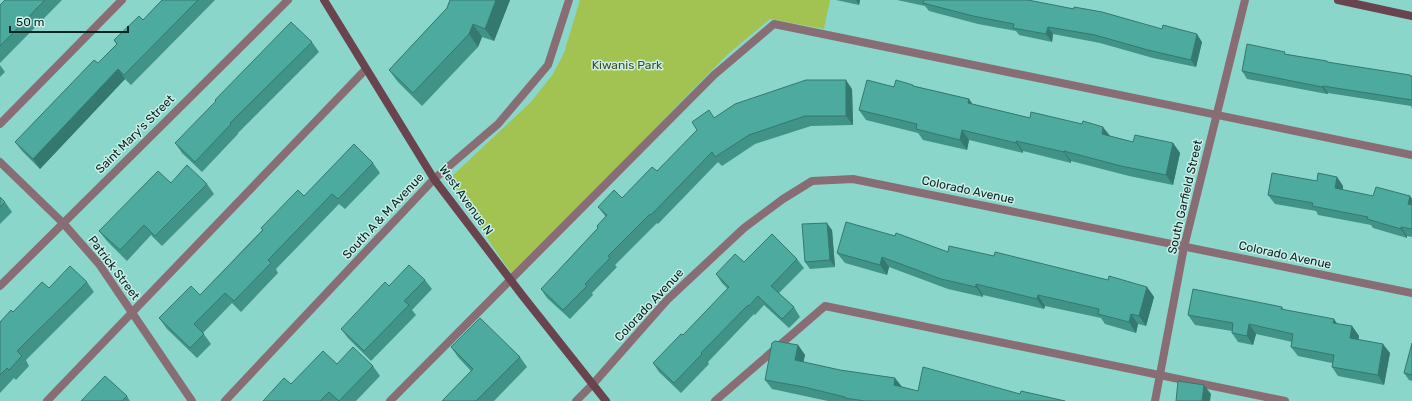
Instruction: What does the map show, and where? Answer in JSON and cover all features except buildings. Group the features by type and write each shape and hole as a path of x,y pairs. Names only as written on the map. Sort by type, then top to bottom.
{"main road":[{"name":"West Avenue N","path":"324,0 434,179 606,401"},
{"path":"1338,0 1412,16"}],"street":[{"path":"0,124 122,0"},
{"name":"Saint Mary's Street","path":"0,286 288,0"},
{"name":"South A & M Avenue","path":"225,401 434,179 498,124 548,65 569,0"},
{"name":"South Garfield Street","path":"1155,401 1184,247 1245,0"},
{"path":"390,401 714,75 774,24 1412,155"},
{"path":"47,401 366,69"},
{"name":"Patrick Street","path":"0,162 63,223 99,264 192,401"},
{"name":"Colorado Avenue","path":"576,401 593,384 667,300 744,228 782,199 812,181 853,179 1412,293"},
{"path":"715,401 825,306 1285,401"}],"green space":[{"name":"Kiwanis Park","path":"580,0 830,0 824,29 770,19 727,55 512,274 491,244 450,178 532,101 553,74 564,53"}]}
